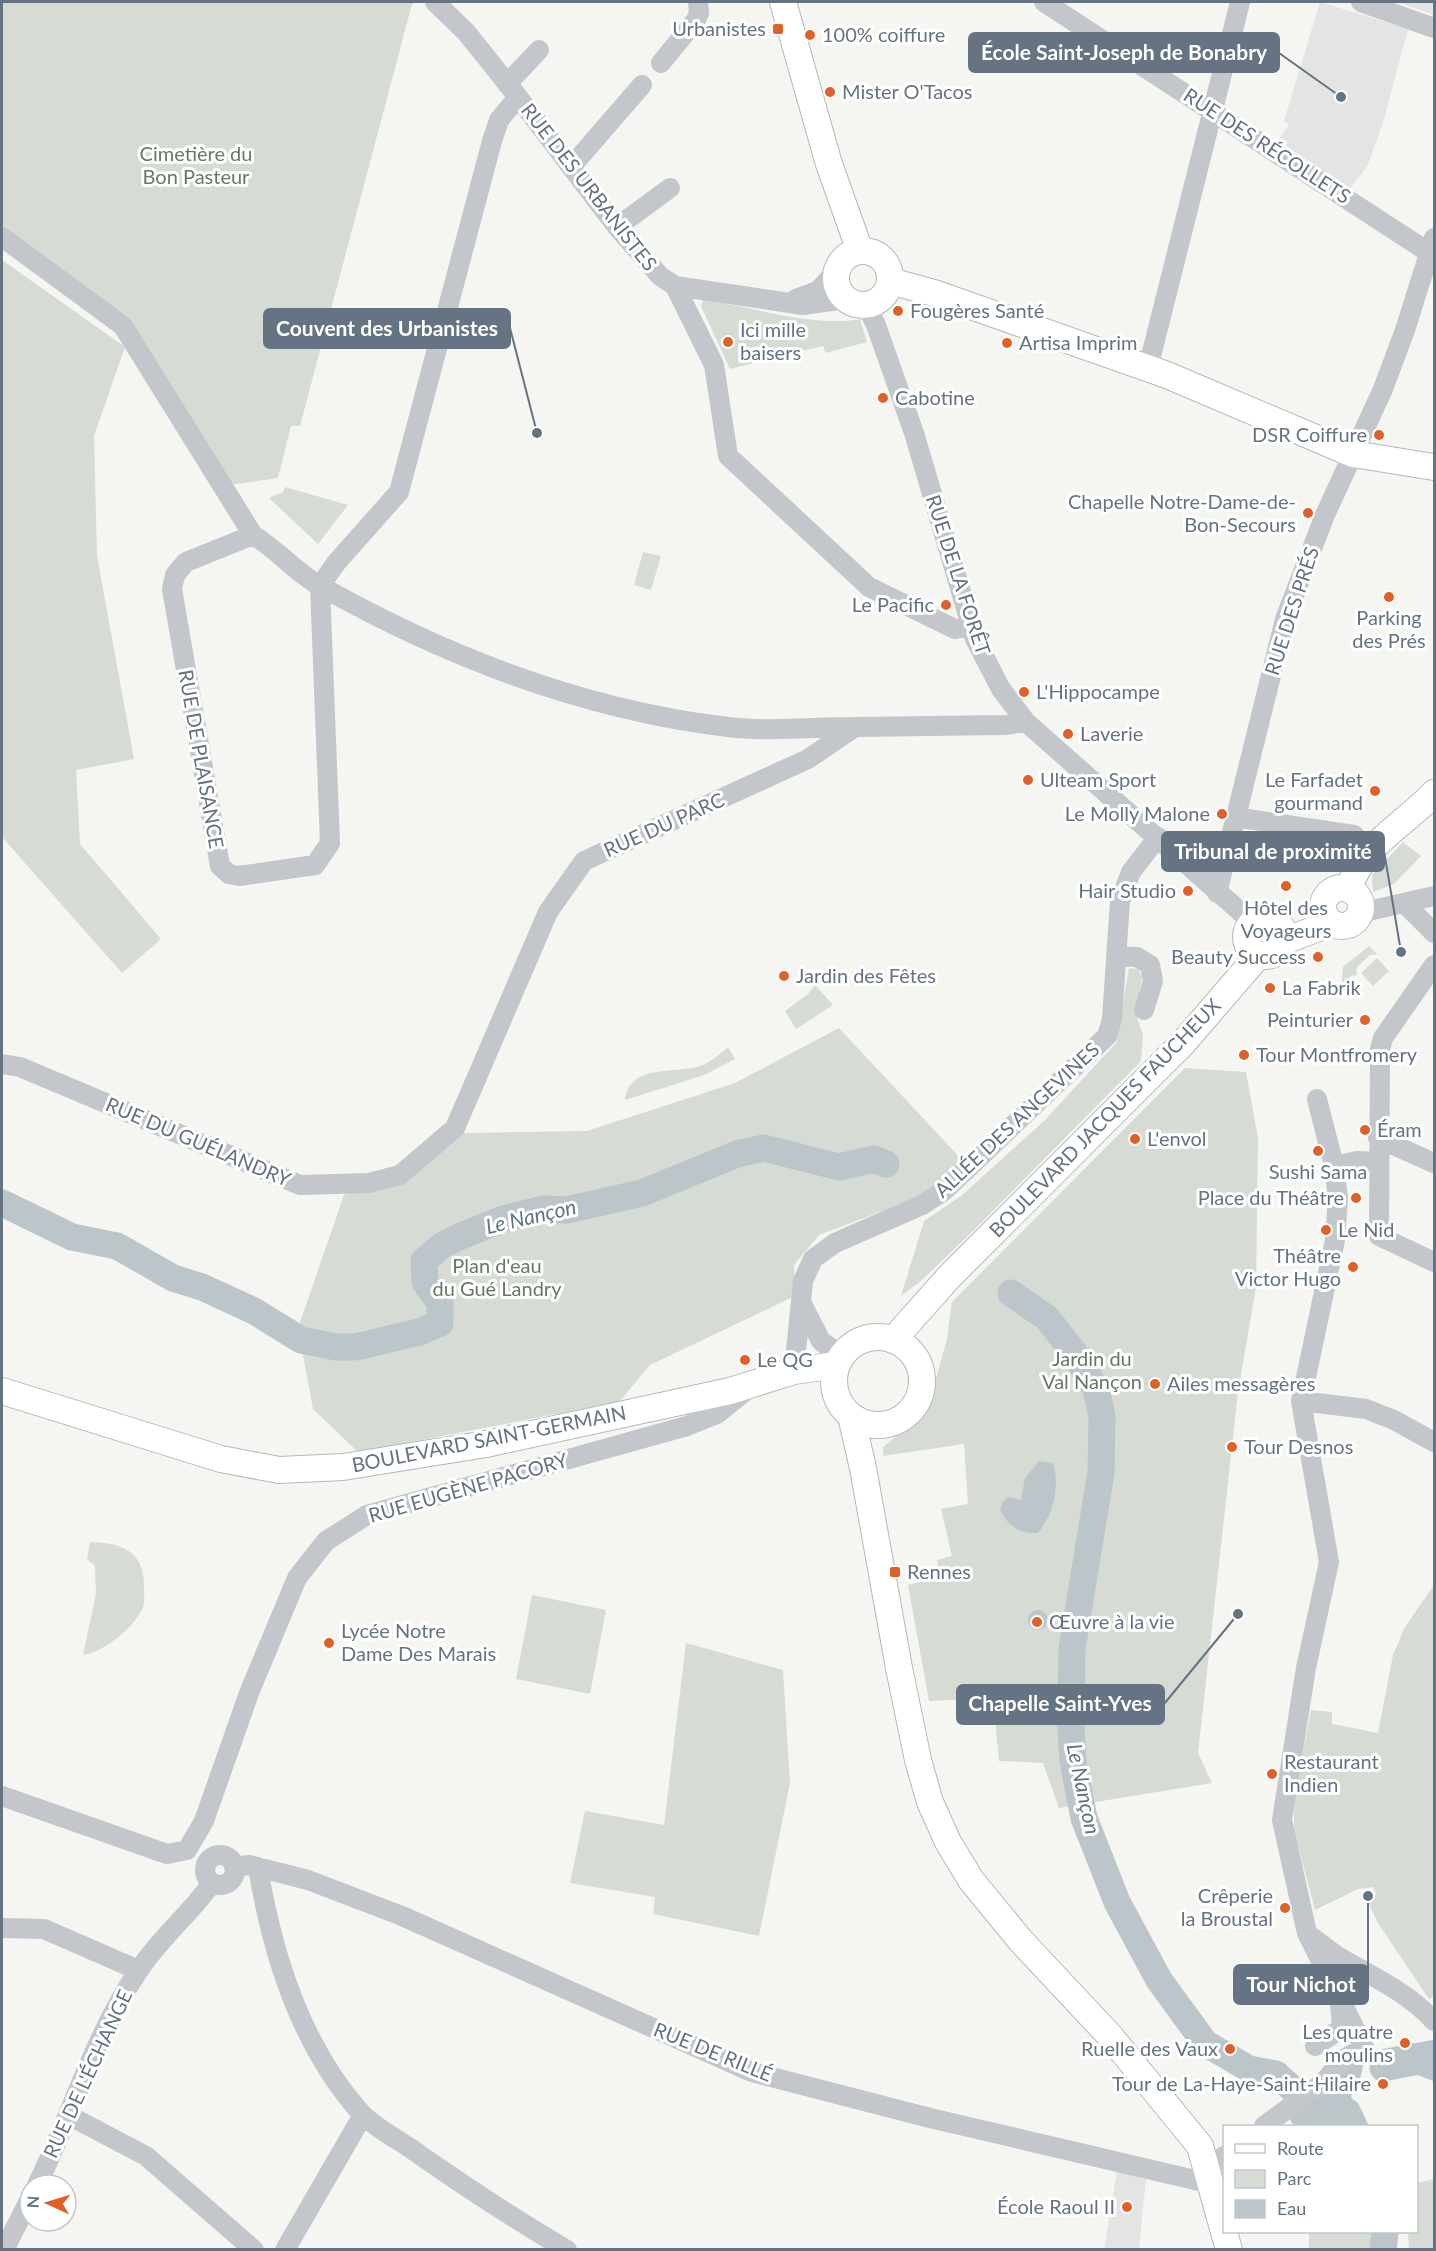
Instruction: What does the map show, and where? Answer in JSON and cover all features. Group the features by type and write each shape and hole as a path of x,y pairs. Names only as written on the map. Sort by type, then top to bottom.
{"main road":[{"path":"783,2 829,164 846,262 837,286 856,302 879,300 890,281 888,268 879,257 846,262"},
{"path":"890,281 934,293 1148,368 1353,454 1434,467"},
{"path":"1348,889 1355,872 1392,827 1418,810 1434,793"},
{"path":"1282,933 1327,915 1348,925 1360,913 1358,896 1348,889 1330,892 1327,915"},
{"path":"1264,918 1282,933 1277,952 1271,956 1258,956 1246,944 1246,932 1252,922 1264,918"},
{"name":"BOULEVARD JACQUES FAUCHEUX","path":"903,1347 949,1277 1183,1043 1258,956"},
{"path":"851,1416 876,1425 890,1424 913,1408 920,1395 922,1381 920,1367 903,1347 879,1337 865,1339 852,1346 839,1360 835,1390 838,1400 851,1416 863,1468 918,1760 930,1802 948,1842 971,1880 997,1912 1110,2036 1200,2146 1215,2169 1223,2215"},
{"name":"BOULEVARD SAINT-GERMAIN","path":"2,1391 221,1459 279,1470 343,1467 486,1444 738,1391 794,1371 839,1360"},
{"name":"RUE EUGÈNE PACORY","path":"738,1391 794,1381 812,1382 835,1390"},
{"path":"863,1468 876,1425"},
{"path":"1226,2233 1229,2250"}],"street":[{"path":"435,2 466,32 513,91 539,50"},
{"path":"661,63 696,20 699,13 698,2"},
{"name":"RUE DES RÉCOLLETS","path":"1044,2 1214,112 1431,245"},
{"path":"1148,368 1240,2"},
{"path":"1361,2 1434,28"},
{"path":"571,167 642,85"},
{"name":"RUE DES URBANISTES","path":"320,586 336,563 399,492 492,141 513,91 617,227 667,281 714,365 728,456 869,587 955,628 971,626"},
{"path":"617,227 670,188"},
{"path":"2,237 123,326 253,536 320,586 451,653 607,706 729,727 1005,726 1026,722"},
{"name":"RUE DES PRÉS","path":"1217,893 1285,619 1325,515 1383,389 1405,330 1431,245"},
{"path":"785,303 818,291 846,262"},
{"path":"667,281 785,303 803,305 856,302"},
{"name":"RUE DE LA FORÊT","path":"856,302 876,325 914,433 971,626 986,664 1026,722 1252,922"},
{"name":"RUE DE PLAISANCE","path":"253,536 186,562 175,575 172,589 220,866 229,874 239,876 315,865 330,843 320,586"},
{"name":"RUE DU PARC","path":"454,1128 548,912 584,861 808,759 855,727"},
{"path":"1235,817 1354,835 1369,853"},
{"name":"ALLÉE DES ANGEVINES","path":"794,1371 802,1304 802,1281 813,1259 835,1243 922,1205 945,1190 1107,1036 1112,1019 1120,902 1131,872 1158,837"},
{"path":"1360,913 1434,896"},
{"path":"1404,903 1434,933"},
{"path":"1117,956 1137,957 1150,965 1153,981 1144,1010"},
{"path":"1434,965 1383,1038 1380,1048 1378,1138 1379,1236 1434,1262"},
{"name":"RUE DU GUÉLANDRY","path":"2,1064 20,1067 300,1185 369,1183 400,1175 454,1128"},
{"path":"1267,2125 1333,2073 1341,2061 1364,2046 1307,1933 1282,1820 1282,1805 1306,1668 1329,1562 1301,1401 1335,1240 1338,1198 1334,1166 1317,1099"},
{"path":"1378,1138 1434,1163"},
{"path":"1334,1166 1357,1161 1378,1162"},
{"path":"802,1304 821,1341 839,1360"},
{"name":"RUE EUGÈNE PACORY","path":"187,1850 200,1827 249,1693 297,1578 326,1541 367,1515 687,1426 717,1414 738,1391"},
{"path":"1301,1401 1366,1409 1394,1420 1434,1443"},
{"path":"2,1796 167,1854 187,1850 212,1868"},
{"path":"200,1827 212,1868 219,1885 227,1883 233,1876 234,1867 230,1860 212,1868"},
{"name":"RUE DE RILLÉ","path":"234,1867 258,1867 308,1880 402,1916 753,2072 930,2118 1215,2169"},
{"path":"258,1867 275,1946 300,2015 327,2068 363,2115 452,2177 567,2250"},
{"name":"RUE DE L'ÉCHANGE","path":"42,2173 114,2011 138,1970 212,1868"},
{"path":"2,1928 44,1929 138,1970"},
{"path":"1307,1933 1343,1960 1367,1971 1418,2003 1434,2021"},
{"path":"1315,2046 1342,2028 1340,1998"},
{"path":"68,2115 146,2156 254,2250"},
{"path":"285,2250 363,2115"},
{"path":"4,2250 18,2223"}],"shaded area":[{"path":"1320,2 1408,29 1384,119 1368,165 1350,189 1278,141 1289,125 1284,121"},
{"path":"1397,2 1434,2 1434,15 1412,7"},
{"name":"École Raoul II","path":"1117,2171 1146,2178 1139,2249 1104,2250"}],"green space":[{"name":"Cimetière du Bon Pasteur","path":"2,2 417,2 412,4 300,426 291,426 278,478 231,485 179,397 50,262 2,227"},
{"path":"2,260 125,347 94,436 97,556 134,759 76,770 80,844 161,939 122,973 2,837"},
{"path":"703,300 803,319 842,321 860,319 867,342 826,353 823,346 730,369 701,306"},
{"path":"285,487 348,505 318,544 269,498 283,492"},
{"path":"643,552 661,556 651,590 634,585"},
{"path":"1403,842 1421,856 1394,884 1373,892 1372,875"},
{"path":"1369,946 1377,954 1370,955 1357,967 1356,976 1352,975 1348,979 1350,982 1341,989 1343,967"},
{"path":"1377,958 1389,971 1373,986 1361,973"},
{"path":"1129,968 1138,969 1142,977 1137,1003 1137,1018 1143,1034 1141,1061 972,1232 921,1281 901,1296 924,1221 961,1196 1044,1121 1116,1043"},
{"path":"815,985 833,1005 796,1029 785,1011 808,994"},
{"name":"Plan d'eau du Gué Landry","path":"839,1028 964,1162 930,1193 819,1235 794,1265 795,1296 650,1365 619,1402 358,1452 313,1409 298,1328 344,1195 461,1133 587,1131 735,1083"},
{"path":"728,1047 735,1059 704,1075 625,1100 629,1088 645,1075 705,1064"},
{"name":"Jardin du Val Nançon","path":"1185,1068 1246,1072 1258,1138 1256,1287 1238,1392 1198,1753 1212,1783 1059,1808 1043,1763 999,1761 993,1698 929,1701 908,1585 940,1577 937,1560 952,1556 941,1509 968,1504 964,1444 883,1456 883,1447 927,1411 947,1339 952,1302"},
{"path":"90,1542 122,1547 136,1558 143,1576 144,1600 139,1614 126,1630 109,1644 83,1655 96,1594 95,1566 87,1559"},
{"path":"1434,1585 1434,1996 1429,1999 1378,1923 1368,1902 1376,1894 1373,1887 1358,1889 1315,1910 1294,1830 1294,1800 1311,1710 1332,1712 1332,1724 1378,1733 1393,1655 1405,1627"},
{"path":"532,1595 606,1610 590,1694 516,1679"},
{"path":"686,1643 783,1670 790,1783 759,1936 653,1914 655,1897 570,1883 585,1811 664,1825"},
{"path":"1423,2052 1424,2058 1434,2062 1434,2085 1426,2067 1391,2077 1383,2060"},
{"path":"1434,2179 1434,2249 1409,2249 1408,2233 1418,2233 1418,2183"},
{"path":"1309,2233 1385,2233 1383,2249 1309,2249"}],"water":[{"path":"1039,1461 1053,1463 1056,1490 1052,1508 1044,1525 1038,1533 1025,1532 1011,1525 1000,1510 1003,1501 1008,1497 1021,1500 1025,1478"},
{"path":"1034,1610 1042,1610 1048,1616 1048,1624 1042,1630 1034,1630 1028,1624 1028,1616"},
{"path":"1360,2054 1362,2058 1362,2073 1351,2098 1358,2103 1369,2125 1293,2125 1289,2118 1344,2064"}],"waterway":[{"name":"Le Nançon","path":"2,1203 72,1237 117,1246 173,1278 202,1287 254,1311 301,1340 336,1347 356,1347 419,1332 440,1323 440,1303 425,1282 424,1261 441,1246 503,1219 543,1209 567,1210 642,1193 737,1154 764,1148 839,1167 874,1159 886,1164"},
{"name":"Le Nançon","path":"1011,1293 1047,1318 1075,1354 1096,1389 1102,1416 1101,1472 1072,1649 1073,1761 1084,1818 1117,1902 1159,1980 1205,2043 1249,2069 1276,2074 1297,2093 1308,2117 1322,2124 1332,2125"},
{"name":"Le Nançon","path":"1378,2058 1434,2048"},
{"path":"1383,2068 1419,2061 1434,2067"},
{"path":"1383,2250 1385,2233"}],"place":[{"name":"Urbanistes","path":"778,29"},
{"name":"100% coiffure","path":"810,35"},
{"name":"Mister O'Tacos","path":"830,92"},
{"name":"École Saint-Joseph de Bonabry","path":"1341,97"},
{"name":"Fougères Santé","path":"898,311"},
{"name":"Ici mille baisers","path":"728,342"},
{"name":"Artisa Imprim","path":"1007,343"},
{"name":"Cabotine","path":"883,398"},
{"name":"Couvent des Urbanistes","path":"537,433"},
{"name":"DSR Coiffure","path":"1379,435"},
{"name":"Chapelle Notre-Dame-de- Bon-Secours","path":"1308,513"},
{"name":"Parking des Prés","path":"1389,597"},
{"name":"Le Pacific","path":"946,605"},
{"name":"L'Hippocampe","path":"1024,692"},
{"name":"Laverie","path":"1068,734"},
{"name":"Ulteam Sport","path":"1028,780"},
{"name":"Le Farfadet gourmand","path":"1375,791"},
{"name":"Le Molly Malone","path":"1222,814"},
{"name":"Hôtel des Voyageurs","path":"1286,886"},
{"name":"Hair Studio","path":"1188,891"},
{"name":"Tribunal de proximité","path":"1401,952"},
{"name":"Beauty Success","path":"1318,957"},
{"name":"Jardin des Fêtes","path":"784,976"},
{"name":"La Fabrik","path":"1270,988"},
{"name":"Peinturier","path":"1365,1020"},
{"name":"Tour Montfromery","path":"1244,1055"},
{"name":"Éram","path":"1365,1130"},
{"name":"L'envol","path":"1135,1139"},
{"name":"Sushi Sama","path":"1318,1151"},
{"name":"Place du Théâtre","path":"1356,1198"},
{"name":"Le Nid","path":"1326,1230"},
{"name":"Théâtre Victor Hugo","path":"1353,1267"},
{"name":"Le QG","path":"745,1360"},
{"name":"Ailes messagères","path":"1155,1384"},
{"name":"Tour Desnos","path":"1232,1447"},
{"name":"Rennes","path":"895,1572"},
{"name":"Chapelle Saint-Yves","path":"1238,1614"},
{"name":"Œuvre à la vie","path":"1037,1622"},
{"name":"Lycée Notre Dame Des Marais","path":"329,1643"},
{"name":"Restaurant Indien","path":"1272,1774"},
{"name":"Tour Nichot","path":"1368,1896"},
{"name":"Crêperie la Broustal","path":"1285,1908"},
{"name":"Les quatre moulins","path":"1405,2043"},
{"name":"Ruelle des Vaux","path":"1230,2049"},
{"name":"Tour de La-Haye-Saint-Hilaire","path":"1383,2084"},
{"name":"École Raoul II","path":"1127,2207"}]}
